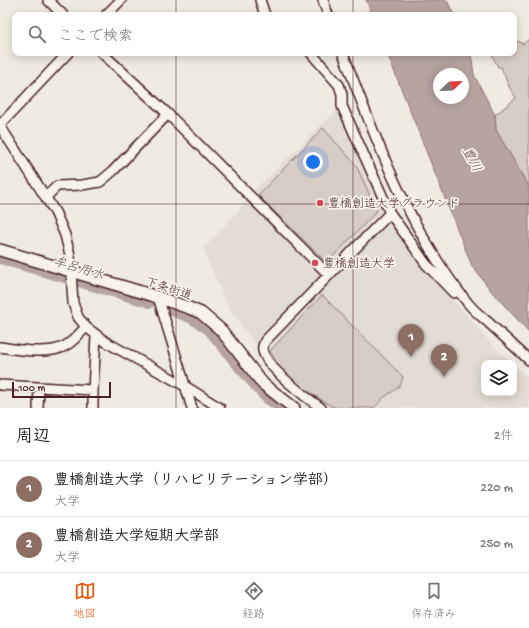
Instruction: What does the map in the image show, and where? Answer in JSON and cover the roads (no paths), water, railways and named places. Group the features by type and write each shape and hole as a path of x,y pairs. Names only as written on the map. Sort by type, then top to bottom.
{"main road":[{"name":"下条街道","path":"0,250 158,297 195,310 210,320 224,334 263,384 294,408"}],"street":[{"path":"48,0 60,12"},
{"path":"109,12 121,0"},
{"path":"260,0 264,12"},
{"path":"323,0 327,12"},
{"path":"65,56 0,126 46,197 66,235 70,254 73,303 78,317 96,336 185,386 220,408"},
{"path":"105,56 168,114 329,274"},
{"path":"314,56 339,85 342,94 342,106 390,213 426,264 462,301 467,302"},
{"path":"344,56 378,147 397,188 423,237 445,272 467,302 529,360"},
{"path":"46,197 57,186 82,185 100,182 113,171 168,114"},
{"path":"321,408 300,393 270,364 262,349 265,341 390,213"},
{"path":"158,297 192,408"},
{"path":"0,347 16,350 53,350 74,340 86,327"},
{"path":"93,408 96,336"},
{"path":"0,385 93,390"},
{"path":"38,408 39,388"}],"water":[{"path":"366,0 447,0 453,12 371,12"},
{"name":"豊川","path":"388,56 471,56 474,75 495,115 496,130 529,187 529,332 493,293 472,266"}],"waterway":[{"name":"牟呂用水","path":"0,258 150,302"},
{"name":"牟呂用水","path":"172,310 192,318 209,329 266,397 281,408"}],"place":[{"name":"豊橋創造大学グラウンド","path":"320,203"},
{"name":"豊橋創造大学","path":"315,263"},
{"name":"豊橋創造大学（リハビリテーション学部）","path":"411,357"},
{"name":"豊橋創造大学短期大学部","path":"444,377"}]}
